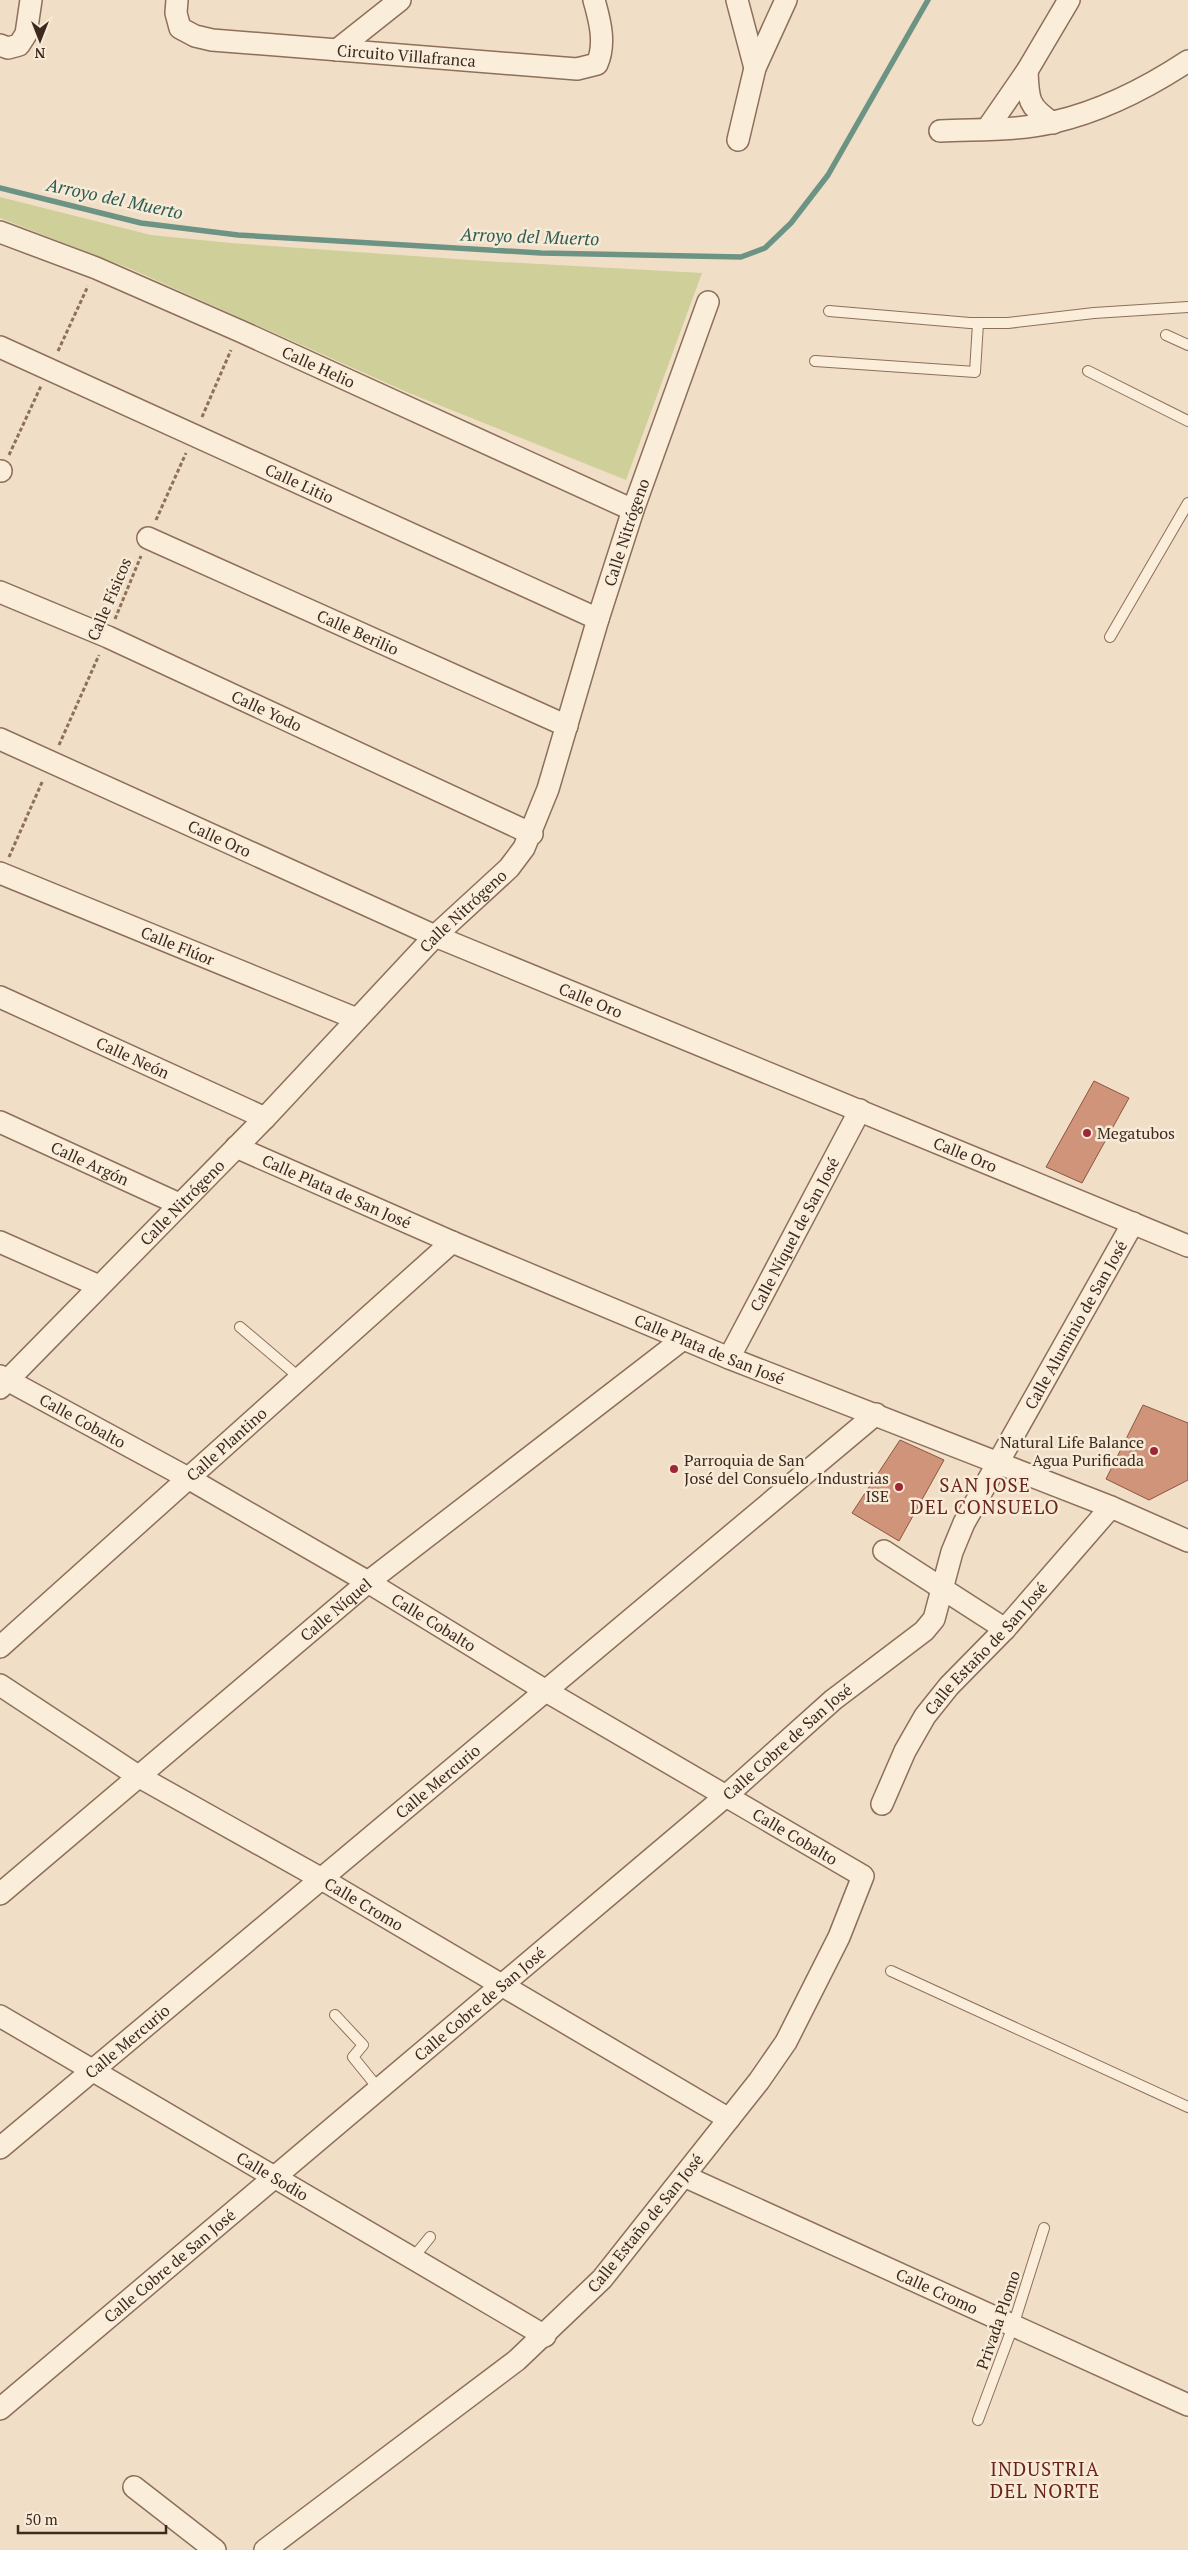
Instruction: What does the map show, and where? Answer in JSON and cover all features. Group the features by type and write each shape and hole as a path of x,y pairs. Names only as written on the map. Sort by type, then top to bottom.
{"street":[{"path":"0,45 8,48 19,45 26,34 31,0"},
{"name":"Circuito Villafranca","path":"177,0 176,13 180,28 195,36 212,40 561,69 590,68 597,64 601,55 601,26 594,0"},
{"path":"337,50 400,0"},
{"path":"737,0 755,68"},
{"path":"738,140 755,68 786,0"},
{"path":"987,129 1027,71 1069,0"},
{"path":"940,131 1053,123 1101,108 1159,80 1188,61"},
{"path":"1027,71 1030,103 1037,112 1053,123"},
{"name":"Calle Helio","path":"0,232 96,268 240,331 633,510"},
{"name":"Calle Nitrógeno","path":"2,1381 265,1118 435,936 509,868 532,834 633,510 708,302"},
{"name":"Calle Litio","path":"0,347 598,619"},
{"name":"Calle Berilio","path":"148,538 567,726"},
{"name":"Calle Yodo","path":"0,592 108,637 532,834"},
{"name":"Calle Oro","path":"0,739 435,936 1188,1246"},
{"name":"Calle Flúor","path":"1,873 357,1019"},
{"name":"Calle Neón","path":"0,998 265,1118"},
{"name":"Calle Níquel de San José","path":"729,1358 860,1110"},
{"name":"Calle Argón","path":"0,1122 179,1204"},
{"name":"Calle Plata de San José","path":"236,1147 452,1242 683,1339 1111,1507 1188,1541"},
{"name":"Calle Aluminio de San José","path":"942,1589 952,1552 964,1523 996,1462 1133,1223"},
{"path":"0,1242 99,1286"},
{"name":"Calle Plantino","path":"0,1647 452,1242"},
{"name":"Calle Níquel","path":"0,1894 368,1582 683,1339"},
{"name":"Calle Cobalto","path":"2,1381 188,1478 368,1582 546,1691 863,1876"},
{"name":"Calle Mercurio","path":"0,2148 876,1414"},
{"name":"Calle Estaño de San José","path":"882,1804 905,1751 925,1716 949,1686 1005,1628 1111,1507"},
{"path":"884,1551 1005,1628"},
{"name":"Calle Cobre de San José","path":"0,2409 727,1795 833,1700 924,1631 934,1619 942,1589"},
{"name":"Calle Cromo","path":"0,1684 138,1776 320,1878 729,2120"},
{"name":"Calle Estaño de San José","path":"265,2550 476,2392 545,2336 602,2279 729,2120 786,2042 839,1937 863,1876"},
{"name":"Calle Sodio","path":"0,2016 545,2336"},
{"name":"Calle Cromo","path":"684,2176 1188,2406"},
{"path":"134,2487 215,2550"}],"lane":[{"path":"829,311 978,323 1024,322 1094,314 1188,307"},
{"path":"815,361 976,372 978,323"},
{"path":"1166,335 1188,345"},
{"path":"1088,371 1188,421"},
{"path":"1110,637 1188,503"},
{"path":"240,1327 300,1378"},
{"path":"891,1971 1188,2107"},
{"path":"335,2016 363,2045 353,2057 378,2088"},
{"name":"Privada Plomo","path":"978,2420 1013,2326 1044,2228"},
{"path":"412,2258 430,2236"}],"path":[{"name":"Calle Físicos","path":"1,873 108,637 148,538 240,331"}],"green space":[{"path":"0,197 151,235 231,243 484,261 702,273 626,480 409,393 131,269 0,218"}],"building":[{"name":"Megatubos","path":"1094,1081 1129,1098 1082,1183 1046,1167"},
{"name":"Natural Life Balance Agua Purificada","path":"1143,1405 1188,1423 1188,1480 1149,1500 1106,1479"},
{"name":"Industrias ISE","path":"900,1440 944,1460 899,1541 852,1513"}],"waterway":[{"name":"Arroyo del Muerto","path":"0,188 141,223 238,235 541,253 741,257 765,248 791,223 828,175 928,0"}],"place":[{"name":"Megatubos","path":"1087,1133"},
{"name":"Natural Life Balance Agua Purificada","path":"1154,1451"},
{"name":"Parroquia de San José del Consuelo","path":"674,1469"},
{"name":"Industrias ISE","path":"899,1487"}],"district":[{"name":"SAN JOSE DEL CONSUELO","path":"985,1495"},
{"name":"INDUSTRIA DEL NORTE","path":"1045,2479"}]}
